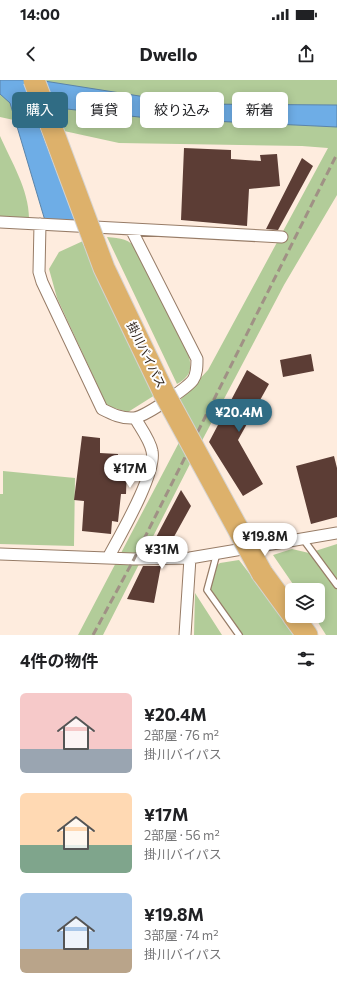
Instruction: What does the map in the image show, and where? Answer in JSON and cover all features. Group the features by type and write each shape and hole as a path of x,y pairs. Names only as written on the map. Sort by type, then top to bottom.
{"highway":[{"name":"掛川バイパス","path":"34,80 104,268 164,393 262,573 285,604"},
{"name":"掛川バイパス","path":"299,623 307,635"}],"street":[{"path":"0,222 282,238"},
{"path":"40,224 39,272 42,282 102,409 114,416 135,418 184,390 193,379 197,371 197,359 131,229"},
{"path":"108,558 143,490 151,465 153,451 135,418"},
{"path":"0,554 108,558 190,558 337,533"},
{"path":"185,635 190,558"}],"lane":[{"path":"303,539 337,585"},
{"path":"217,553 207,590 239,635"}],"green space":[{"path":"0,80 337,80 337,195 284,285 196,452 103,635 78,635 185,431 180,400 208,370 328,148 302,146 119,143 50,128 68,128 68,92 12,92 12,120 0,117"},
{"path":"0,136 23,186 29,218 0,216"},
{"path":"107,237 124,240 131,243 138,250 189,356 189,373 177,384"},
{"path":"83,241 155,395 128,412 107,406 57,298 49,269 59,252"},
{"path":"3,471 75,478 74,546 0,544 0,494 3,494"},
{"path":"337,544 337,635 326,635 318,623 325,623 325,583 292,583 273,555 292,549 309,553"},
{"path":"239,560 285,621 285,623 287,623 296,635 239,635 207,590 211,570 220,563"},
{"path":"195,593 222,635 194,635"}],"water":[{"path":"0,80 38,80 114,92 76,92 76,110 68,109 68,92 12,92 12,110 10,103 0,94"},
{"path":"132,95 140,96 140,117 132,116"},
{"path":"224,104 232,104 232,122 224,122"},
{"path":"288,105 337,105 337,127 288,125"},
{"path":"17,128 40,128 78,226 46,224"}],"building":[{"path":"184,148 231,150 231,159 261,161 260,155 277,154 280,186 249,189 247,226 181,220"},
{"path":"302,158 313,166 278,230 266,229"},
{"path":"311,354 314,371 283,377 280,360"},
{"path":"247,370 269,384 238,440 263,484 243,496 209,442"},
{"path":"82,436 100,438 100,453 118,454 117,468 127,469 126,494 121,494 118,522 112,521 111,534 82,531 84,501 74,500"},
{"path":"334,456 337,468 337,517 311,524 296,466"},
{"path":"181,490 191,506 170,544 152,545"},
{"path":"143,566 161,566 154,603 127,599"}],"railway":[{"path":"93,635 134,559 337,154"}]}
